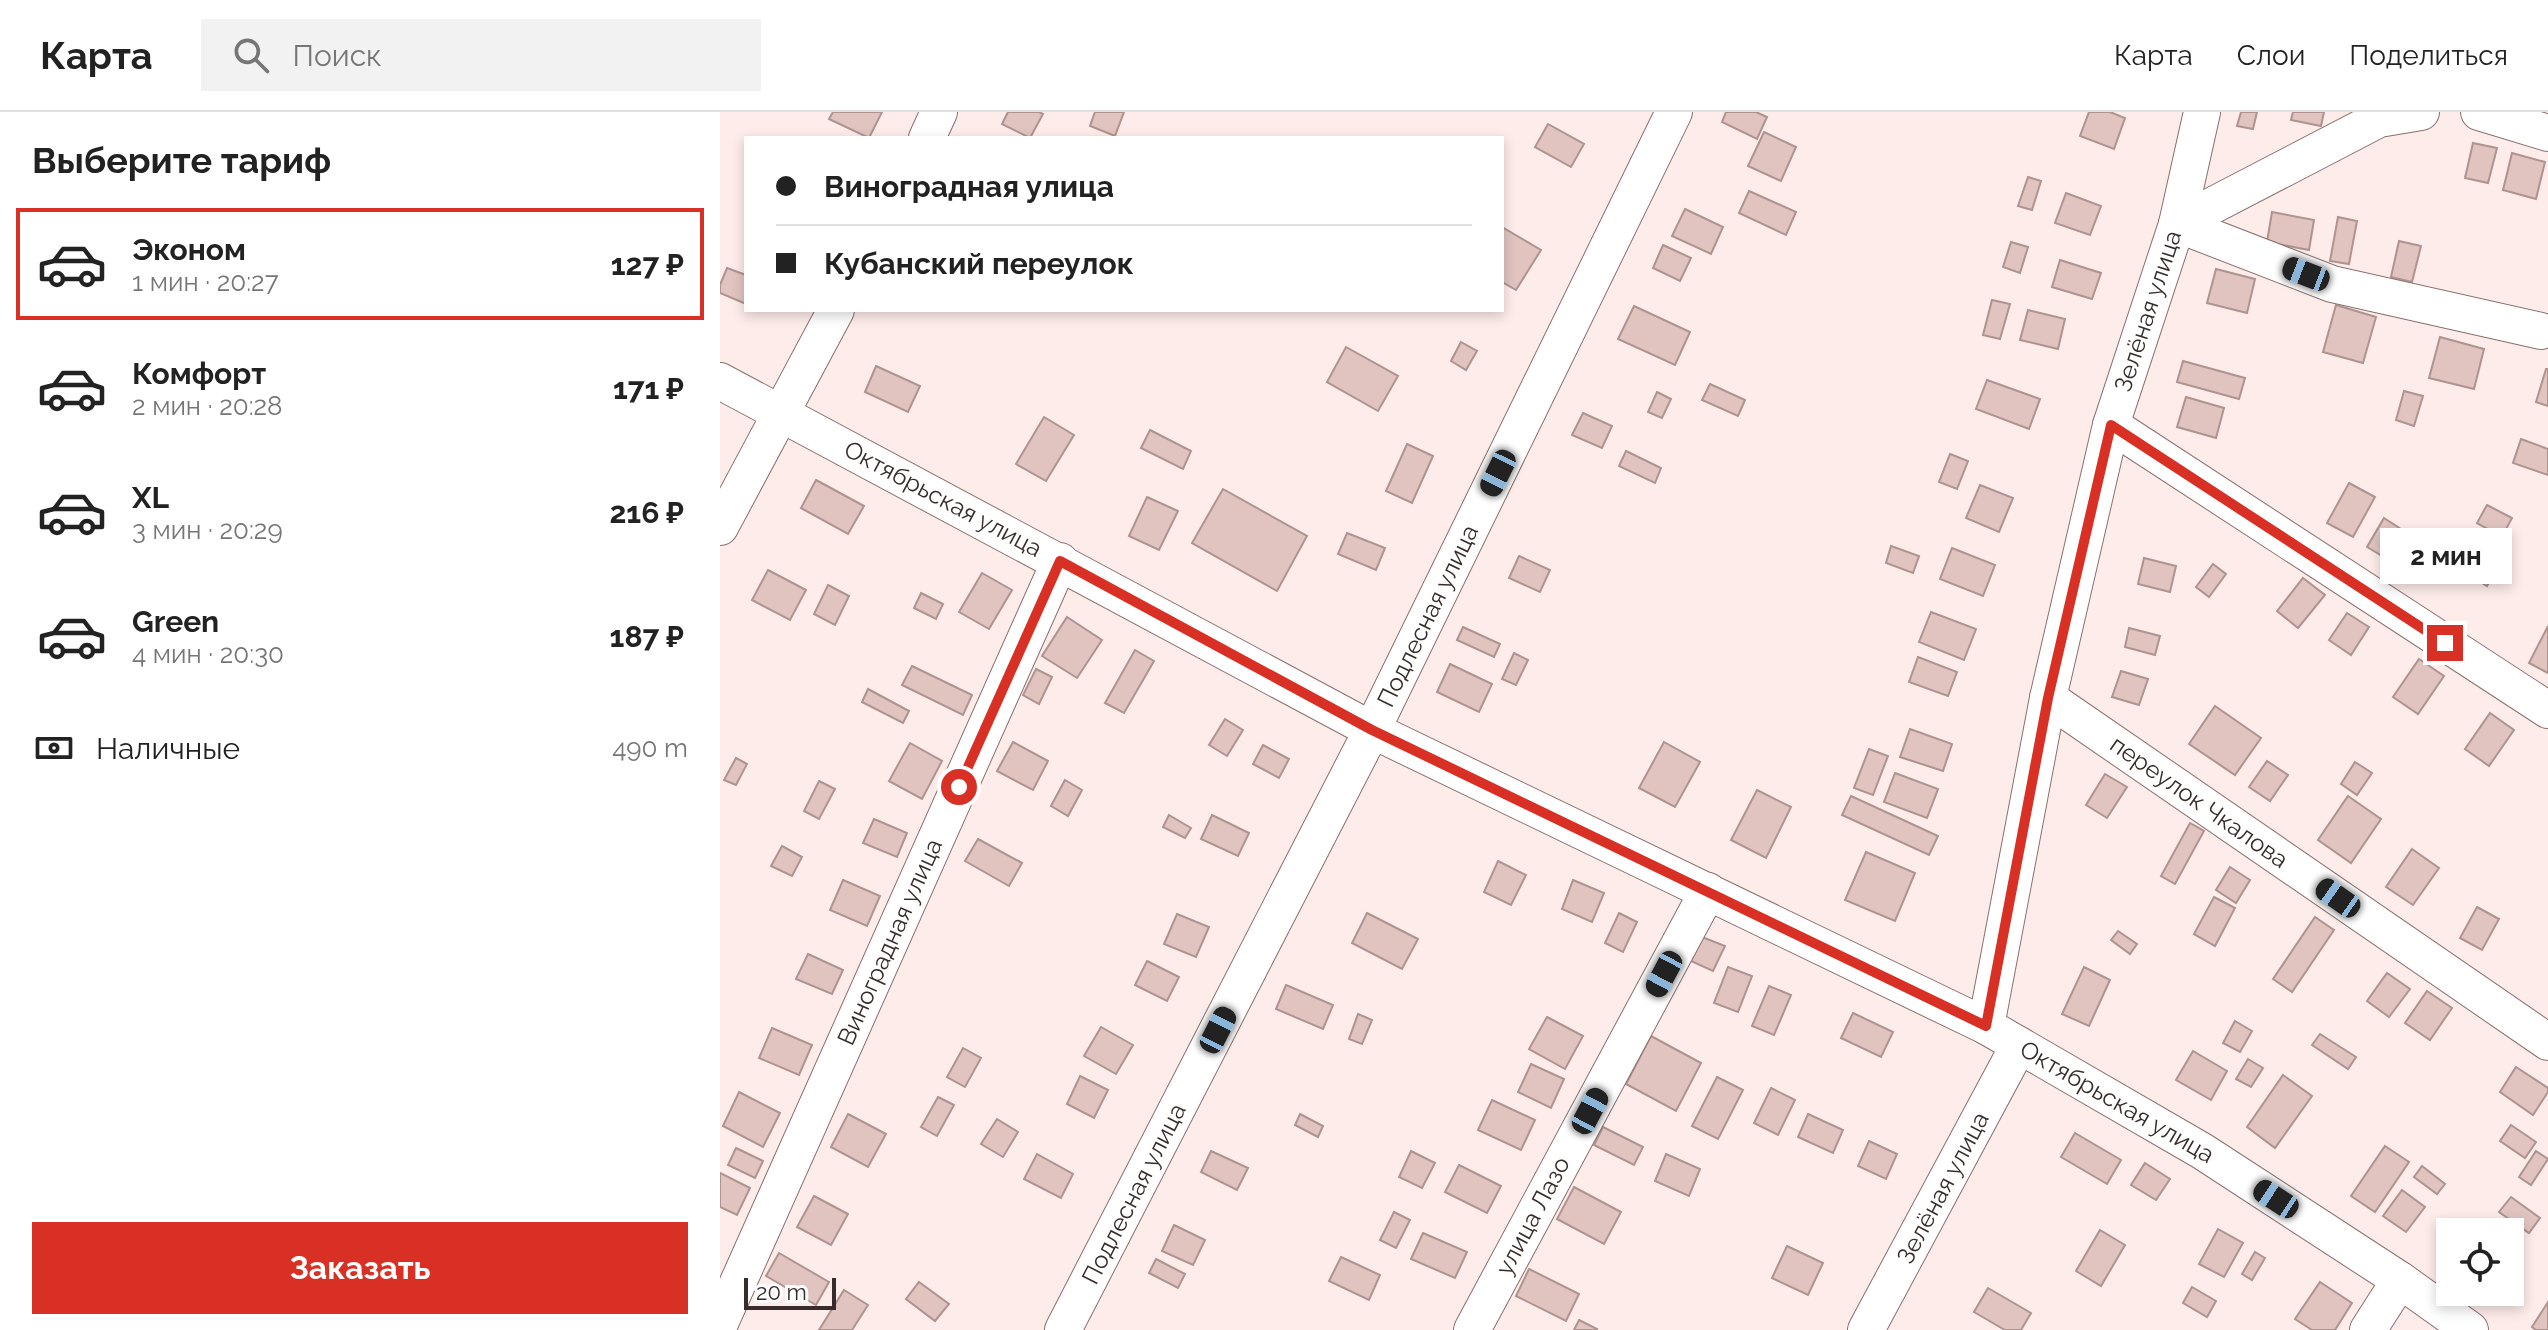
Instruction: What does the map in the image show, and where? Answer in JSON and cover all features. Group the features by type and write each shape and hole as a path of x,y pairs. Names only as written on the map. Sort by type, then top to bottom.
{"street":[{"path":"928,136 939,112"},
{"name":"Подлесная улица","path":"1063,1330 1372,730 1674,112"},
{"name":"Зелёная улица","path":"1986,1026 2048,698 2111,425 2177,224 2202,112"},
{"path":"2177,224 2379,119 2421,112"},
{"path":"2479,112 2548,133"},
{"path":"2177,224 2332,284 2541,331"},
{"path":"720,527 835,312"},
{"name":"Октябрьская улица","path":"720,381 1372,730 1986,1026 2202,1151 2400,1280 2470,1330"},
{"path":"2111,425 2548,710"},
{"name":"Виноградная улица","path":"720,1323 1060,561"},
{"name":"переулок Чкалова","path":"2048,698 2548,1042"},
{"name":"улица Лазо","path":"1472,1330 1708,891"},
{"name":"Зелёная улица","path":"1866,1330 2019,1045"},
{"path":"2368,1330 2400,1280"}],"building":[{"path":"833,112 882,112 870,136 829,119"},
{"path":"1008,112 1043,114 1031,136 1002,124"},
{"path":"1095,112 1124,112 1115,136 1090,126"},
{"path":"1726,112 1756,112 1767,117 1757,139 1722,122"},
{"path":"2089,112 2110,112 2125,118 2114,149 2080,136"},
{"path":"2241,112 2257,112 2253,129 2237,126"},
{"path":"2293,112 2324,112 2321,126 2291,120"},
{"path":"1548,124 1584,144 1571,167 1535,147"},
{"path":"1764,132 1796,147 1781,181 1748,166"},
{"path":"2473,143 2497,148 2488,183 2465,178"},
{"path":"2512,153 2545,162 2536,199 2503,190"},
{"path":"2028,177 2041,181 2032,210 2018,206"},
{"path":"1749,191 1796,212 1786,235 1739,213"},
{"path":"2066,193 2101,206 2090,235 2055,223"},
{"path":"1685,209 1723,227 1711,254 1672,236"},
{"path":"2272,212 2314,220 2309,250 2267,242"},
{"path":"2338,217 2357,221 2349,264 2330,261"},
{"path":"1504,228 1541,250 1516,290 1504,283"},
{"path":"2399,241 2421,246 2412,282 2391,277"},
{"path":"2011,242 2028,247 2020,273 2003,267"},
{"path":"1663,245 1691,258 1680,281 1653,268"},
{"path":"2060,260 2101,273 2092,299 2052,287"},
{"path":"727,268 744,274 744,303 720,293"},
{"path":"2216,269 2255,279 2247,313 2207,303"},
{"path":"1992,300 2010,304 2000,339 1983,335"},
{"path":"2336,305 2376,317 2363,363 2323,352"},
{"path":"1634,306 1690,332 1675,365 1618,339"},
{"path":"2028,310 2065,319 2058,349 2020,340"},
{"path":"2440,337 2484,349 2474,389 2429,378"},
{"path":"1461,342 1477,351 1466,370 1451,361"},
{"path":"1346,347 1398,376 1378,411 1327,382"},
{"path":"2183,361 2245,378 2239,399 2177,382"},
{"path":"876,366 920,386 908,412 865,392"},
{"path":"2548,369 2548,406 2536,402"},
{"path":"1987,380 2040,399 2029,429 1976,409"},
{"path":"1710,384 1745,400 1738,416 1702,400"},
{"path":"2404,391 2423,396 2414,426 2396,420"},
{"path":"1657,392 1671,399 1662,418 1648,412"},
{"path":"2186,397 2224,408 2216,438 2177,427"},
{"path":"1583,413 1612,426 1602,448 1572,435"},
{"path":"1044,417 1074,435 1046,481 1016,464"},
{"path":"1150,430 1191,451 1183,469 1141,448"},
{"path":"2521,439 2548,449 2548,475 2513,463"},
{"path":"1407,444 1433,456 1412,503 1386,491"},
{"path":"1626,451 1661,468 1655,483 1619,466"},
{"path":"1950,454 1968,461 1957,489 1939,482"},
{"path":"816,480 864,506 848,534 801,508"},
{"path":"2349,483 2375,497 2353,537 2327,523"},
{"path":"1980,485 2013,498 1999,532 1966,518"},
{"path":"1223,489 1307,536 1277,591 1192,543"},
{"path":"1147,497 1178,511 1159,550 1129,536"},
{"path":"2487,505 2512,518 2502,537 2477,523"},
{"path":"2384,518 2404,531 2387,559 2367,547"},
{"path":"1347,533 1385,548 1376,570 1338,554"},
{"path":"2467,534 2504,557 2487,586 2450,563"},
{"path":"1891,546 1919,556 1913,573 1886,563"},
{"path":"1952,548 1995,565 1983,596 1940,579"},
{"path":"1519,556 1550,570 1540,592 1509,578"},
{"path":"2144,558 2176,566 2170,592 2138,584"},
{"path":"2213,564 2226,574 2209,597 2196,587"},
{"path":"768,570 806,590 790,620 752,600"},
{"path":"982,573 1012,590 989,629 959,612"},
{"path":"2303,578 2325,595 2298,628 2277,611"},
{"path":"828,585 849,596 835,625 814,614"},
{"path":"921,593 943,604 936,619 914,608"},
{"path":"1931,612 1976,629 1964,660 1919,642"},
{"path":"2347,613 2369,627 2351,655 2329,640"},
{"path":"1067,617 1102,640 1077,678 1042,656"},
{"path":"2548,626 2548,673 2529,663"},
{"path":"1463,627 1500,644 1494,657 1457,640"},
{"path":"2129,628 2160,636 2155,655 2125,647"},
{"path":"1135,650 1154,661 1124,713 1105,703"},
{"path":"1514,653 1528,660 1516,685 1502,679"},
{"path":"1918,657 1957,672 1948,696 1909,682"},
{"path":"2419,659 2444,676 2418,714 2393,697"},
{"path":"1450,664 1492,684 1479,712 1437,692"},
{"path":"912,666 972,695 963,715 902,685"},
{"path":"1036,669 1052,677 1039,704 1023,695"},
{"path":"2121,671 2148,679 2139,705 2112,697"},
{"path":"868,689 909,711 903,723 862,702"},
{"path":"2215,706 2261,738 2235,775 2189,744"},
{"path":"2490,713 2514,730 2489,766 2465,749"},
{"path":"1225,719 1243,730 1227,756 1209,745"},
{"path":"1910,729 1952,744 1943,771 1900,757"},
{"path":"1013,742 1048,761 1033,790 997,771"},
{"path":"1664,742 1700,762 1675,807 1639,788"},
{"path":"910,743 942,761 922,799 889,781"},
{"path":"1263,745 1289,759 1279,778 1253,764"},
{"path":"1869,749 1888,756 1873,795 1854,788"},
{"path":"736,758 747,764 736,785 724,780"},
{"path":"2267,761 2288,775 2270,801 2249,787"},
{"path":"2355,762 2372,773 2357,795 2341,784"},
{"path":"1895,773 1938,789 1927,818 1884,802"},
{"path":"2105,774 2127,787 2107,818 2086,805"},
{"path":"1065,780 1082,790 1068,816 1051,806"},
{"path":"819,781 835,789 819,819 804,811"},
{"path":"1757,790 1791,807 1766,858 1731,840"},
{"path":"1851,796 1938,836 1929,855 1842,815"},
{"path":"2348,796 2381,819 2351,863 2318,840"},
{"path":"1169,815 1191,828 1185,838 1163,827"},
{"path":"1212,815 1249,833 1238,856 1201,839"},
{"path":"874,819 907,833 897,857 863,843"},
{"path":"2190,823 2204,831 2175,884 2161,876"},
{"path":"978,839 1022,863 1009,886 965,861"},
{"path":"782,846 802,857 792,876 771,866"},
{"path":"2412,849 2439,868 2413,905 2386,887"},
{"path":"1866,852 1915,873 1895,921 1845,900"},
{"path":"1498,861 1526,875 1511,905 1484,892"},
{"path":"2230,867 2250,880 2236,903 2216,890"},
{"path":"843,880 880,896 867,926 830,910"},
{"path":"1573,880 1604,893 1592,922 1562,909"},
{"path":"2214,897 2235,908 2215,946 2194,934"},
{"path":"2477,907 2499,919 2482,950 2460,938"},
{"path":"1367,913 1418,939 1402,969 1352,943"},
{"path":"1619,913 1637,922 1623,952 1605,943"},
{"path":"1177,914 1209,927 1196,957 1164,944"},
{"path":"2315,917 2334,930 2292,992 2273,979"},
{"path":"2118,931 2137,944 2130,954 2111,940"},
{"path":"1702,937 1725,946 1713,971 1691,961"},
{"path":"808,954 843,970 832,994 796,979"},
{"path":"1147,961 1179,977 1167,1001 1135,985"},
{"path":"1728,967 1752,976 1738,1012 1714,1003"},
{"path":"2084,967 2110,980 2089,1026 2062,1014"},
{"path":"2387,973 2410,989 2389,1017 2367,1001"},
{"path":"1286,985 1333,1005 1323,1029 1276,1009"},
{"path":"1769,986 1791,995 1774,1035 1752,1026"},
{"path":"2427,991 2452,1008 2430,1040 2405,1023"},
{"path":"1853,1013 1893,1032 1881,1057 1841,1038"},
{"path":"1358,1014 1372,1020 1362,1044 1349,1039"},
{"path":"1547,1017 1583,1036 1565,1069 1529,1049"},
{"path":"2235,1021 2252,1031 2240,1052 2223,1043"},
{"path":"1101,1027 1133,1045 1116,1074 1084,1056"},
{"path":"772,1028 812,1045 799,1075 759,1058"},
{"path":"2320,1034 2356,1057 2348,1069 2312,1045"},
{"path":"1651,1036 1701,1063 1676,1111 1626,1084"},
{"path":"963,1048 981,1058 965,1087 947,1077"},
{"path":"2193,1051 2227,1071 2211,1100 2176,1080"},
{"path":"2248,1059 2263,1068 2251,1087 2236,1079"},
{"path":"1531,1064 1564,1079 1551,1108 1518,1092"},
{"path":"2516,1067 2548,1088 2533,1115 2500,1092"},
{"path":"2283,1075 2312,1096 2275,1148 2247,1127"},
{"path":"1080,1076 1108,1090 1094,1118 1067,1104"},
{"path":"1717,1077 1743,1090 1718,1139 1692,1126"},
{"path":"1771,1088 1795,1100 1778,1135 1754,1123"},
{"path":"739,1092 780,1113 763,1147 723,1126"},
{"path":"938,1097 954,1105 937,1136 921,1127"},
{"path":"1492,1100 1535,1120 1521,1150 1478,1130"},
{"path":"848,1114 886,1134 868,1167 831,1147"},
{"path":"1300,1114 1323,1126 1318,1137 1295,1125"},
{"path":"1808,1114 1843,1130 1833,1153 1798,1137"},
{"path":"997,1119 1018,1132 1003,1157 981,1144"},
{"path":"2511,1125 2536,1142 2525,1158 2500,1141"},
{"path":"1603,1127 1643,1147 1634,1165 1594,1145"},
{"path":"2075,1133 2121,1160 2107,1184 2061,1157"},
{"path":"1869,1141 1897,1154 1886,1179 1858,1166"},
{"path":"2385,1146 2409,1162 2375,1212 2351,1196"},
{"path":"736,1148 763,1161 755,1178 728,1165"},
{"path":"1211,1151 1248,1168 1237,1190 1201,1172"},
{"path":"1411,1151 1435,1163 1422,1188 1399,1177"},
{"path":"2536,1151 2548,1159 2531,1185 2519,1177"},
{"path":"1037,1154 1073,1174 1061,1198 1024,1179"},
{"path":"1666,1154 1700,1169 1689,1196 1655,1181"},
{"path":"2145,1163 2170,1179 2156,1200 2131,1185"},
{"path":"1459,1165 1501,1186 1487,1213 1445,1192"},
{"path":"2422,1166 2445,1184 2437,1194 2414,1177"},
{"path":"720,1173 750,1188 737,1215 720,1207"},
{"path":"1574,1187 1621,1212 1604,1244 1557,1219"},
{"path":"2402,1190 2425,1207 2406,1232 2383,1216"},
{"path":"814,1196 848,1214 831,1245 797,1227"},
{"path":"2511,1197 2540,1218 2529,1233 2524,1230 2524,1218 2508,1218 2499,1212"},
{"path":"1394,1212 1410,1220 1396,1248 1380,1240"},
{"path":"1174,1225 1205,1240 1193,1265 1162,1251"},
{"path":"2218,1229 2243,1243 2224,1277 2199,1264"},
{"path":"2100,1230 2125,1245 2101,1286 2076,1271"},
{"path":"1423,1233 1467,1252 1455,1278 1411,1259"},
{"path":"1787,1246 1823,1263 1808,1295 1772,1278"},
{"path":"2255,1252 2265,1258 2252,1280 2242,1274"},
{"path":"779,1253 829,1282 816,1305 766,1276"},
{"path":"1341,1257 1380,1275 1369,1300 1329,1281"},
{"path":"1156,1259 1185,1274 1178,1288 1149,1273"},
{"path":"1529,1269 1579,1294 1566,1321 1516,1296"},
{"path":"919,1282 949,1304 935,1321 906,1299"},
{"path":"2320,1282 2352,1303 2335,1330 2312,1330 2295,1319"},
{"path":"2192,1287 2216,1301 2207,1317 2183,1303"},
{"path":"1988,1288 2031,1313 2021,1330 2005,1330 1974,1312"},
{"path":"844,1290 868,1305 852,1330 819,1330"},
{"path":"2548,1302 2548,1330 2536,1330 2532,1327"},
{"path":"1579,1320 1597,1329 1574,1330"}],"route":[{"path":"959,787 1060,561 1372,730 1986,1026 2048,698 2111,425 2445,643"}]}
